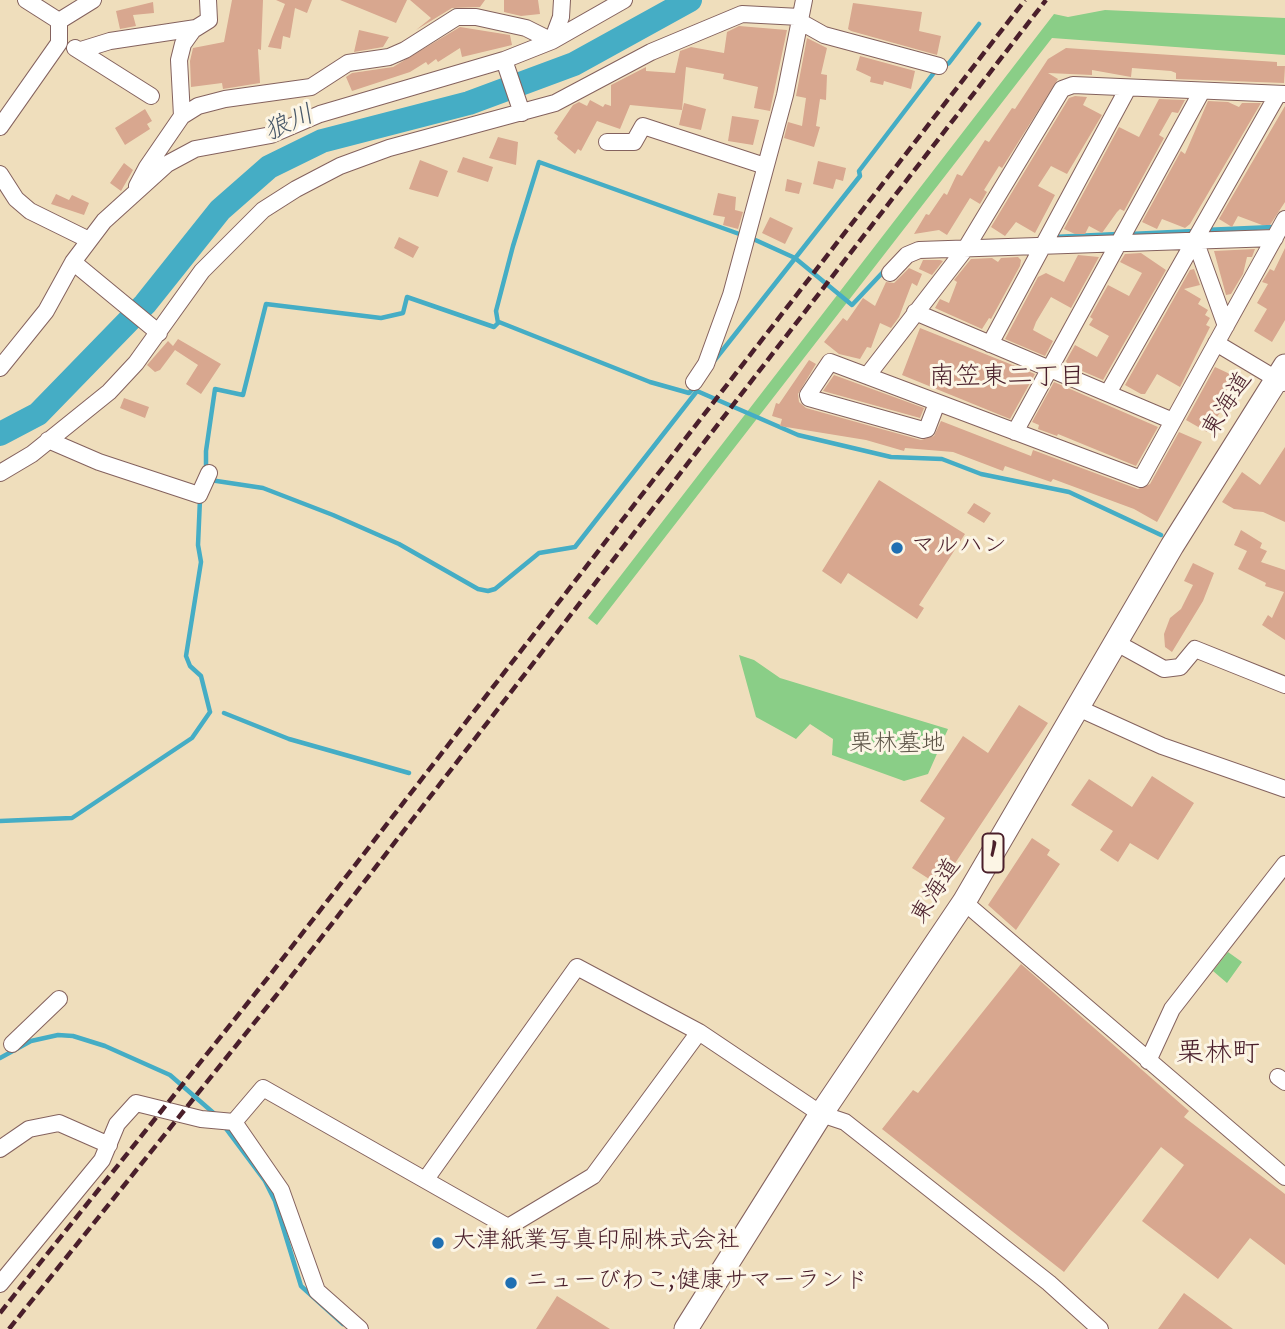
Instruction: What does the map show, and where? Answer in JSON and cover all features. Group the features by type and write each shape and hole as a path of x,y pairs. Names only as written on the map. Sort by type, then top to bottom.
{"highway":[{"name":"東海道","path":"686,1329 821,1114 964,902 1115,642 1282,377"}],"street":[{"path":"26,0 59,21"},
{"path":"59,21 93,0"},
{"path":"182,116 179,60 183,44 196,28 209,20 208,0"},
{"path":"552,41 561,18 562,0"},
{"path":"0,368 46,311 73,262 104,220 167,164 195,149 271,135 320,114 504,62 552,41 624,0"},
{"path":"694,382 706,364 731,296 785,95 804,0"},
{"path":"0,473 48,440 109,392 159,333 202,271 263,210 340,166 389,148 555,103 651,51 742,14 799,19 824,35 939,66"},
{"path":"135,190 147,167 182,116 198,106 225,99 311,87 348,63 389,57 405,50 457,17 476,17 526,28 552,41"},
{"path":"0,127 59,43 59,21"},
{"path":"81,50 110,41 196,28"},
{"path":"59,43 81,50 151,96"},
{"path":"504,62 522,111"},
{"path":"867,376 966,248 1062,89 1073,85 1282,94 1108,393"},
{"path":"990,344 1128,88"},
{"path":"1015,432 1202,91"},
{"path":"607,142 634,142 643,126 765,166"},
{"path":"0,174 16,199 30,211 89,240"},
{"path":"937,403 927,429 923,430 809,398 830,362 1140,479 1285,219"},
{"path":"890,273 912,252 1275,238"},
{"path":"1195,240 1226,326"},
{"path":"73,262 159,333"},
{"path":"915,312 1173,421"},
{"path":"1216,343 1282,377"},
{"path":"48,440 99,462 199,495 209,473"},
{"path":"1115,642 1164,669 1180,667 1195,649 1285,685"},
{"path":"1078,708 1162,746 1285,789"},
{"path":"1148,1061 1172,1009 1285,864"},
{"path":"964,902 1285,1177"},
{"path":"426,1179 577,967 699,1032 821,1114 845,1122 1049,1283 1100,1329"},
{"path":"12,1044 59,999"},
{"path":"226,1122 263,1088 508,1227 593,1176 699,1032"},
{"path":"0,1284 102,1160 117,1124 136,1103 226,1122 281,1190 317,1290 360,1329"},
{"path":"0,1149 29,1129 59,1124 109,1144"}],"green space":[{"path":"1105,10 1285,18 1285,55 1052,38 597,625 588,618 1054,14 1068,17"},
{"name":"栗林墓地","path":"739,655 754,660 780,678 948,729 928,774 904,781 832,755 833,739 810,724 796,739 756,717"},
{"path":"1228,952 1242,962 1227,983 1213,971"}],"building":[{"path":"232,0 263,0 261,50 258,49 260,83 223,89 222,83 191,87 190,61 193,48 224,42"},
{"path":"276,0 312,0 307,13 295,8 290,38 283,36 281,49 268,47 285,4"},
{"path":"340,0 407,0 396,23"},
{"path":"410,0 485,0 480,7 452,8 416,30 431,18"},
{"path":"504,0 538,0 540,14 521,16 504,12"},
{"path":"153,2 154,13 133,15 136,26 120,29 116,11"},
{"path":"853,3 922,12 919,31 941,36 937,55 851,31 848,29"},
{"path":"739,26 787,30 770,111 754,108 758,87 723,79 724,74 686,67 682,110 630,105 620,129 597,121 581,151 578,149 575,154 557,139 558,136 554,133 573,105 579,102 587,106 590,100 603,107 605,104 611,106 611,85 646,67 646,71 675,73 680,51 691,47 724,53 727,32"},
{"path":"460,27 510,35 512,45 462,57 460,48 438,62 436,59 428,65 426,62 410,72 352,91 346,77 352,73 393,67"},
{"path":"359,30 389,37 383,47 354,52"},
{"path":"807,38 827,48 821,74 827,75 826,100 820,99 816,126 820,127 814,147 784,138 788,122 802,126 806,98 796,96"},
{"path":"1066,48 1277,62 1277,66 1285,66 1284,83 1176,79 1176,73 1171,71 1132,68 1131,77 1092,70 1092,75 1048,73 1058,79 1002,168 999,166 984,190 987,192 980,204 970,198 947,235 939,230 914,234 926,214 929,215 944,193 947,195 957,174 962,176 985,140 989,142 1012,108 1015,109 1048,59"},
{"path":"860,56 915,71 911,89 884,81 883,85 870,82 871,77 856,70"},
{"path":"1087,97 1083,105 1102,115 1067,174 1051,166 1038,186 1055,195 1035,233 1016,222 1005,236 991,227 1069,98"},
{"path":"1159,99 1185,100 1178,113 1172,112 1159,135 1164,138 1124,211 1120,209 1117,212 1102,233 1089,226 1085,234 1075,234 1064,229 1119,127 1139,137"},
{"path":"1208,101 1228,102 1239,107 1242,103 1261,103 1190,224 1185,228 1162,219 1157,229 1142,222 1181,151 1185,154"},
{"path":"684,103 706,109 701,130 679,125"},
{"path":"1285,106 1285,202 1270,225 1262,225 1238,216 1232,227 1219,219"},
{"path":"145,109 152,121 147,124 150,129 125,145 115,128"},
{"path":"732,116 759,120 753,145 728,141"},
{"path":"498,137 518,142 516,165 489,158"},
{"path":"463,157 493,167 488,182 457,172"},
{"path":"420,160 448,171 438,197 409,189"},
{"path":"818,161 846,168 843,181 836,179 833,189 813,184"},
{"path":"124,163 133,170 121,191 110,183"},
{"path":"787,179 802,183 799,194 785,191"},
{"path":"718,193 736,197 735,210 743,212 738,229 723,225 725,217 713,215"},
{"path":"56,194 69,200 72,195 89,203 84,215 51,204"},
{"path":"770,217 793,228 785,244 762,233"},
{"path":"399,237 419,247 413,258 394,248"},
{"path":"1285,248 1285,320 1272,342 1254,331 1267,309 1257,303 1268,284 1262,282 1270,269 1274,271"},
{"path":"1255,249 1252,257 1247,257 1243,274 1231,294 1226,295 1214,251"},
{"path":"1141,253 1166,270 1103,380 1068,365 1066,361 1075,345 1097,357 1109,336 1089,325 1093,319 1090,317 1108,285 1129,296 1142,273 1120,262 1125,254"},
{"path":"1078,255 1099,257 1071,308 1051,297 1036,322 1033,330 1053,341 1045,356 1005,339 1038,277 1046,273 1064,282"},
{"path":"1018,257 1021,260 1020,266 991,319 989,318 982,329 935,308 940,299 949,303 957,282 954,280 971,259 992,258 998,262 1001,258"},
{"path":"923,260 943,261 932,275 919,269"},
{"path":"909,268 922,274 917,286 912,283 899,317 891,328 880,323 871,348 867,347 860,359 839,354 824,342 843,318 847,321 863,298 875,306 886,282 894,283"},
{"path":"1194,269 1200,285 1184,289 1201,299 1198,304 1208,310 1205,315 1210,318 1206,325 1210,327 1180,387 1157,374 1145,394 1141,394 1125,385 1190,270"},
{"path":"920,328 1035,374 1010,419 902,375"},
{"path":"178,339 221,364 201,394 186,384 198,365 175,350 160,370 155,372 147,365 168,341 173,346"},
{"path":"809,360 816,364 798,394 799,402 806,408 921,440 934,436 941,421 1031,456 1033,450 1138,489 1150,484 1179,432 1202,442 1157,522 1134,509 1053,479 1051,482 1005,466 1003,471 953,452 905,448 904,451 866,440 780,426 782,419 772,416 776,403 779,404"},
{"path":"1215,367 1247,382 1225,414 1221,411 1207,432 1186,420"},
{"path":"834,375 924,408 920,418 823,391"},
{"path":"1054,382 1158,427 1136,466 1058,434 1057,436 1038,429 1039,425 1032,422"},
{"path":"124,398 149,407 145,418 120,408"},
{"path":"1285,447 1285,522 1263,512 1234,509 1222,502 1242,472 1260,485"},
{"name":"マルハン","path":"879,480 965,534 919,605 924,608 917,619 848,573 841,584 822,571"},
{"path":"974,503 991,513 984,523 967,513"},
{"path":"1241,530 1262,543 1260,548 1267,551 1261,562 1285,570 1285,640 1262,625 1268,615 1272,618 1284,592 1265,586 1266,583 1238,569 1247,551 1234,545"},
{"path":"1193,563 1214,573 1203,601 1172,652 1165,647 1164,634 1170,618 1181,609 1193,585 1184,581"},
{"path":"1019,705 1048,723 940,886 912,868 945,818 920,801 963,736 988,753"},
{"path":"1152,776 1194,803 1158,860 1130,843 1118,862 1100,850 1113,831 1071,805 1089,779 1132,807"},
{"path":"1032,838 1050,850 1047,855 1060,864 1016,930 988,905"},
{"path":"1021,964 1189,1111 1184,1117 1285,1194 1285,1265 1250,1238 1218,1279 1142,1221 1184,1165 1161,1147 1064,1272 882,1129 913,1090 918,1093"},
{"path":"1184,1293 1233,1329 1158,1329"},
{"path":"557,1296 610,1329 536,1329"}],"waterway":[{"name":"狼川","path":"0,434 38,414 145,304 220,210 269,167 322,141 469,103 574,64 690,0"},
{"path":"944,66 979,24"},
{"path":"714,361 860,176 859,171 936,70"},
{"path":"498,323 496,311 539,162 742,235"},
{"path":"1204,230 1273,227"},
{"path":"1130,234 1195,231"},
{"path":"1053,237 1118,234"},
{"path":"751,238 795,258 852,305 884,271"},
{"path":"206,470 215,389 243,395 266,304 381,318 403,313 407,297 494,327 499,322 650,382 689,393 696,385"},
{"path":"210,480 263,488 333,515 399,544 478,589 488,591 495,589 539,553 575,547 697,391 798,435 891,457 942,459 981,474 1069,492 1161,535"},
{"path":"200,499 198,545 201,562 186,656 190,666 201,676 210,712"},
{"path":"0,821 72,818 192,738 210,712"},
{"path":"224,713 289,739 409,773"},
{"path":"0,1058 31,1041 58,1035 73,1036 105,1046 170,1075 217,1116"},
{"path":"224,1126 265,1181 275,1201 301,1286 343,1324"}],"railway":[{"path":"0,1313 270,975 1025,0"},
{"path":"9,1329 283,987 1046,0"}],"place":[{"name":"マルハン","path":"897,548"},
{"name":"大津紙業写真印刷株式会社","path":"438,1243"},
{"name":"ニューびわこ;健康サマーランド","path":"511,1283"}],"district":[{"name":"南笠東二丁目","path":"1007,380"},
{"name":"栗林町","path":"1218,1056"}]}
